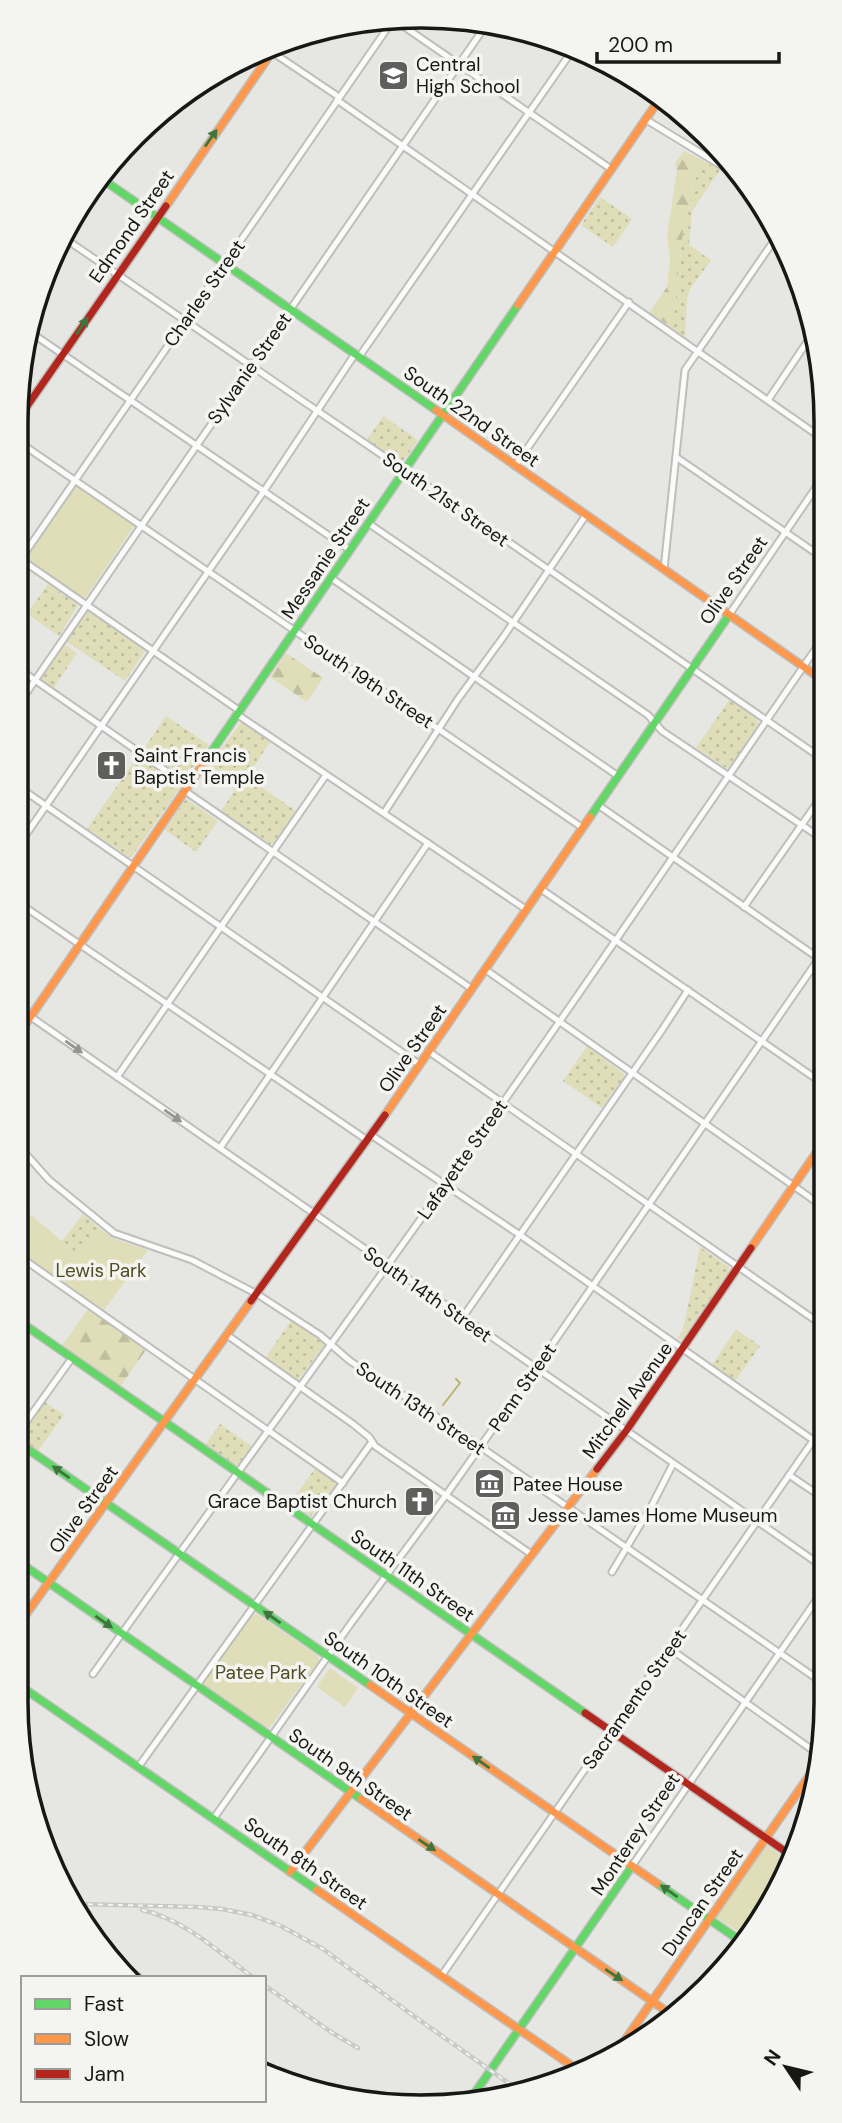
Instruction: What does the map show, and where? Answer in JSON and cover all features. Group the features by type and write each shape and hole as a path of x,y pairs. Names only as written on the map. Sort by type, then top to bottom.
{"street":[{"path":"406,29 611,169"},
{"name":"Charles Street","path":"28,544 75,481 385,30"},
{"name":"Sylvanie Street","path":"28,690 481,33"},
{"path":"278,56 814,433"},
{"path":"28,831 317,411 567,57"},
{"name":"Edmond Street","path":"29,404 264,61"},
{"name":"Messanie Street","path":"28,1021 655,105"},
{"path":"645,119 716,162"},
{"name":"South 22nd Street","path":"108,183 814,674"},
{"name":"South 21st Street","path":"71,243 814,753"},
{"path":"664,569 684,375 697,351 771,244"},
{"path":"515,466 629,302"},
{"path":"37,337 350,550"},
{"path":"768,400 806,344"},
{"name":"South 19th Street","path":"28,448 583,828"},
{"path":"676,457 814,552"},
{"name":"Olive Street","path":"28,1611 315,1214 527,911 814,490"},
{"path":"384,813 439,728 586,515"},
{"path":"368,523 648,715 662,731 814,833"},
{"path":"28,565 326,775 527,911"},
{"path":"331,578 618,776"},
{"name":"Lafayette Street","path":"93,1674 445,1184 814,651"},
{"path":"28,675 273,852 472,989"},
{"path":"117,1077 326,775"},
{"path":"28,793 419,1064"},
{"path":"598,805 814,955"},
{"path":"744,907 814,808"},
{"path":"219,1148 428,843"},
{"path":"541,889 814,1077"},
{"path":"28,909 271,1074 445,1184 813,1440"},
{"path":"486,970 814,1199"},
{"name":"Penn Street","path":"214,1818 385,1576 480,1448 762,1041 814,971"},
{"path":"463,1317 688,990"},
{"name":"South 14th Street","path":"31,1017 814,1561"},
{"path":"428,1051 814,1319"},
{"name":"South 13th Street","path":"28,1156 49,1180 114,1233 192,1259 257,1294 350,1361 401,1392 814,1676"},
{"name":"Mitchell Avenue","path":"290,1872 626,1431 814,1156"},
{"path":"28,1262 343,1483"},
{"name":"South 11th Street","path":"28,1328 784,1851"},
{"path":"228,1335 352,1424 372,1442 531,1554"},
{"path":"28,1421 72,1358"},
{"name":"Sacramento Street","path":"442,1975 813,1440"},
{"path":"139,1766 372,1442"},
{"name":"South 10th Street","path":"28,1447 179,1554 736,1937"},
{"path":"612,1572 652,1506 673,1464"},
{"path":"789,1475 814,1492"},
{"name":"South 9th Street","path":"28,1569 665,2010"},
{"name":"Monterey Street","path":"476,2091 814,1603"},
{"path":"669,1648 811,1749"},
{"name":"South 8th Street","path":"28,1691 571,2065"},
{"name":"Duncan Street","path":"629,2035 806,1781"}],"green space":[{"path":"684,151 700,159 683,231 674,313 667,324 649,313 667,287 670,260 667,236 677,170 675,163"},
{"path":"700,159 720,170 692,211 689,245 711,260 687,298 685,338 667,324 674,313 683,231"},
{"path":"600,197 632,219 613,247 581,225"},
{"path":"383,416 418,440 402,463 367,440"},
{"path":"74,486 134,526 83,598 28,559 28,553"},
{"path":"48,584 78,605 59,636 28,613"},
{"path":"88,611 145,651 125,681 66,641"},
{"path":"64,644 77,653 53,689 41,681 41,678"},
{"path":"286,653 323,678 307,702 270,677"},
{"path":"729,700 756,718 759,724 726,768 696,748"},
{"path":"166,716 209,745 185,777 143,750"},
{"path":"241,722 270,742 247,777 296,811 270,844 221,811 235,790 206,770"},
{"path":"138,756 180,788 129,857 87,829"},
{"path":"185,800 218,821 196,852 165,830"},
{"path":"587,1046 624,1074 602,1108 563,1081"},
{"name":"Lewis Park","path":"28,1213 79,1255 101,1230 117,1240 148,1250 104,1310 28,1258"},
{"path":"83,1214 101,1230 79,1255 62,1241"},
{"path":"700,1247 729,1267 729,1272 683,1338 676,1340 683,1330"},
{"path":"88,1309 146,1350 120,1387 62,1346"},
{"path":"291,1321 325,1344 298,1380 265,1358"},
{"path":"736,1329 760,1346 735,1381 712,1365"},
{"path":"45,1402 64,1415 38,1451 28,1444 28,1426"},
{"path":"220,1424 253,1447 240,1465 234,1465 205,1445"},
{"path":"316,1467 337,1484 311,1516 290,1503"},
{"name":"Patee Park","path":"257,1614 318,1656 319,1661 270,1727 265,1728 203,1683 251,1616"},
{"path":"330,1668 358,1688 345,1707 317,1687"},
{"path":"766,1845 782,1856 761,1898 739,1933 716,1917"}],"waterway":[{"path":"443,1405 460,1383 456,1379"}],"railway":[{"path":"85,1904 222,1909 252,1915 281,1926 323,1949 510,2085"},
{"path":"142,1910 157,1914 187,1929 251,1976"},
{"path":"266,1986 358,2048"}],"traffic: fast":[{"path":"108,183 436,410"},
{"path":"210,754 518,305"},
{"path":"590,817 729,615"},
{"path":"28,1327 585,1713"},
{"path":"28,1449 370,1685"},
{"path":"28,1568 361,1799"},
{"path":"28,1691 317,1890"},
{"path":"476,2091 632,1866"},
{"path":"658,1884 736,1937"}],"traffic: slow":[{"path":"166,206 266,60"},
{"path":"518,305 655,106"},
{"path":"436,410 814,674"},
{"path":"28,1020 210,754"},
{"path":"385,1115 590,817"},
{"path":"751,1248 814,1156"},
{"path":"28,1611 251,1301"},
{"path":"290,1872 597,1469"},
{"path":"370,1685 658,1884"},
{"path":"628,2036 806,1781"},
{"path":"361,1799 665,2010"},
{"path":"317,1890 571,2065"}],"traffic: jam":[{"path":"29,404 166,206"},
{"path":"251,1301 385,1115"},
{"path":"597,1469 751,1248"},
{"path":"585,1713 784,1851"}],"place":[{"name":"Central High School","path":"393,75"},
{"name":"Saint Francis Baptist Temple","path":"111,766"},
{"name":"Patee House","path":"490,1484"},
{"name":"Grace Baptist Church","path":"420,1501"},
{"name":"Jesse James Home Museum","path":"505,1515"}]}
